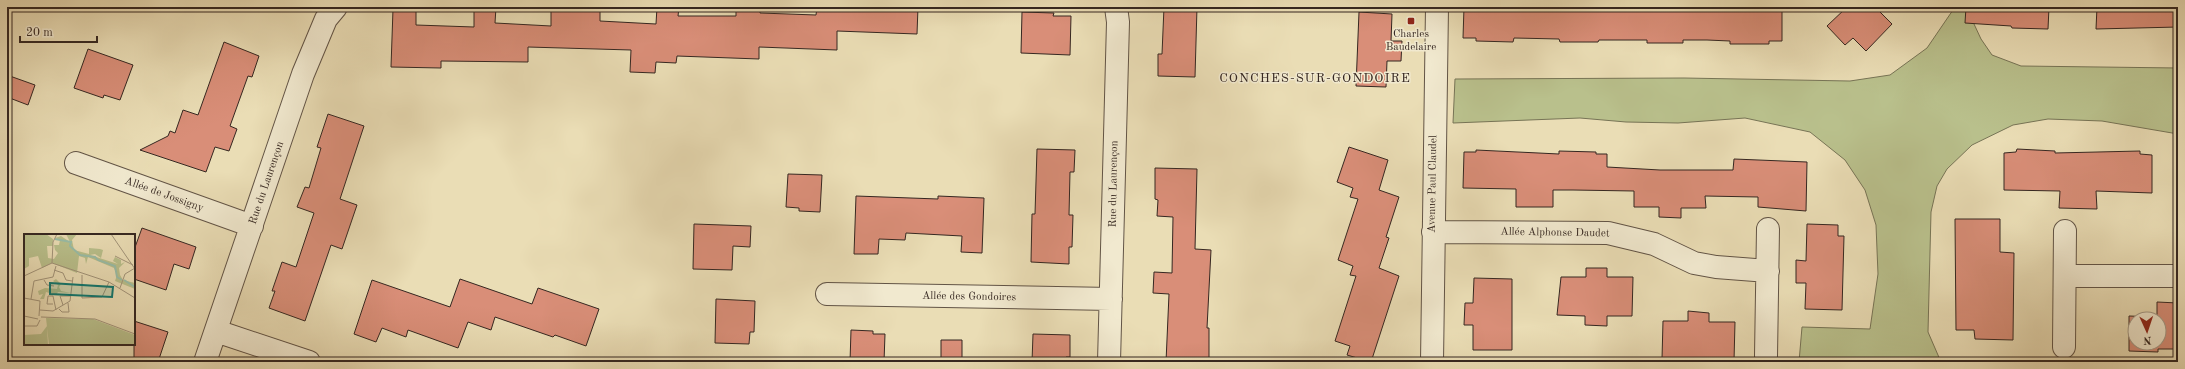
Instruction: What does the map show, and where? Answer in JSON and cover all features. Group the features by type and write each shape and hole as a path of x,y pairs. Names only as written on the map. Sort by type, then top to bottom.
{"street":[{"name":"Rue du Laurençon","path":"205,362 303,74 326,19 336,7"},
{"name":"Rue du Laurençon","path":"1109,362 1118,30 1116,7"},
{"name":"Avenue Paul Claudel","path":"1432,362 1432,232 1437,7"},
{"name":"Allée de Jossigny","path":"76,163 252,226"},
{"path":"1766,356 1768,229"},
{"path":"2064,347 2065,231"},
{"name":"Allée Alphonse Daudet","path":"1432,232 1608,233 1654,244 1694,263 1716,267 1768,271"},
{"path":"2065,276 2178,276"},
{"name":"Allée des Gondoires","path":"827,294 1111,299"},
{"path":"216,331 310,362"}],"green space":[{"path":"1955,7 1971,7 1974,24 1981,39 1992,55 2021,66 2178,68 2178,134 2102,121 2048,119 2013,125 1972,145 1947,169 1937,186 1931,212 1928,332 1941,362 1799,362 1802,327 1870,329 1878,274 1876,225 1865,190 1845,160 1810,132 1745,118 1678,123 1626,122 1580,118 1453,123 1455,79 1684,78 1850,81 1890,75 1927,48"}],"building":[{"path":"474,7 496,7 495,23 551,26 551,9 570,10 570,7 600,9 600,21 656,24 657,7 679,7 678,16 736,16 736,7 760,7 760,13 816,15 817,7 918,7 917,34 837,31 837,50 759,47 759,59 677,56 676,63 656,62 655,73 630,72 631,50 528,47 528,62 441,61 441,68 391,67 393,9 416,10 416,25 474,27"},
{"path":"1164,7 1197,7 1195,77 1158,76 1158,54 1162,54"},
{"path":"1464,7 1782,7 1782,41 1769,41 1769,44 1730,44 1730,41 1707,40 1683,40 1683,43 1647,43 1647,40 1560,42 1559,39 1514,38 1513,42 1476,41 1476,38 1463,38"},
{"path":"1847,7 1875,7 1892,24 1866,51 1853,38 1845,45 1827,26"},
{"path":"1966,7 2049,7 2048,29 2012,28 2011,26 1965,23"},
{"path":"2097,7 2178,7 2178,27 2096,29"},
{"path":"1022,12 1054,13 1053,16 1071,16 1070,55 1021,53"},
{"path":"1359,12 1392,14 1391,41 1402,41 1401,61 1387,61 1386,87 1356,86"},
{"path":"224,42 259,56 252,77 248,76 230,126 237,129 229,151 215,147 206,172 140,150 168,136 170,131 175,133 183,110 198,115"},
{"path":"88,49 133,65 120,100 104,95 103,98 74,88"},
{"path":"7,75 35,85 28,105 7,97"},
{"path":"328,114 364,126 340,199 357,205 342,249 331,245 305,321 269,308 275,291 272,291 282,262 296,267 314,213 297,207 305,187 309,188 321,148 317,147"},
{"path":"1349,147 1388,160 1379,190 1399,197 1386,237 1389,238 1379,268 1399,276 1371,362 1347,355 1350,346 1335,341 1356,276 1350,275 1353,266 1338,260 1358,199 1350,197 1353,188 1337,182"},
{"path":"1037,149 1075,150 1074,172 1070,172 1069,215 1073,215 1072,247 1069,247 1069,264 1031,262 1032,214 1035,214"},
{"path":"2017,149 2055,151 2055,153 2140,151 2140,154 2152,155 2152,193 2096,191 2097,209 2059,208 2060,191 2004,190 2004,153 2016,152"},
{"path":"1476,150 1559,154 1559,151 1596,152 1596,154 1607,154 1607,167 1660,170 1733,170 1734,159 1807,162 1806,211 1758,207 1758,197 1705,196 1706,208 1681,208 1681,218 1659,217 1659,207 1634,207 1634,191 1573,190 1553,190 1553,207 1516,207 1516,189 1463,188 1464,152 1476,152"},
{"path":"1155,168 1197,169 1195,249 1211,250 1207,328 1209,328 1209,362 1166,362 1169,294 1153,293 1154,272 1172,273 1173,217 1157,216 1158,200 1155,199"},
{"path":"788,174 822,175 820,212 799,211 799,208 786,207"},
{"path":"856,196 938,199 938,196 984,198 982,253 961,252 962,236 906,233 905,240 879,239 878,254 854,254"},
{"path":"1955,219 2000,219 2000,252 2014,253 2013,340 1975,339 1974,330 1956,330"},
{"path":"694,224 751,226 750,247 733,246 732,270 693,269"},
{"path":"1807,224 1838,225 1838,236 1844,236 1842,310 1805,309 1806,283 1796,283 1796,260 1806,261"},
{"path":"142,228 196,247 189,269 174,264 166,290 135,279 135,247"},
{"path":"1586,268 1607,268 1607,277 1633,277 1632,316 1607,316 1607,326 1585,325 1585,316 1557,315 1561,277 1586,277"},
{"path":"1474,278 1512,279 1512,350 1473,350 1473,325 1464,325 1465,303 1473,303"},
{"path":"460,279 532,304 538,288 599,309 586,346 555,335 553,337 495,317 491,330 468,322 458,348 408,330 406,337 382,328 376,342 354,334 372,280 450,307"},
{"path":"716,299 755,301 754,332 750,332 749,344 715,343"},
{"path":"2157,302 2178,303 2178,349 2167,349 2167,311 2157,311"},
{"path":"1688,311 1709,313 1709,322 1735,322 1734,361 1662,359 1663,321 1688,321"},
{"path":"135,321 168,332 158,362 134,362"},
{"path":"851,330 873,331 873,334 885,334 884,362 850,362"},
{"path":"1033,334 1070,335 1070,357 1066,357 1066,362 1032,362"},
{"path":"941,340 962,340 962,362 941,362"},
{"path":"2129,351 2158,351 2158,352"}],"place":[{"name":"Charles Baudelaire","path":"1411,21"}],"district":[{"name":"CONCHES-SUR-GONDOIRE","path":"1315,78"}]}
